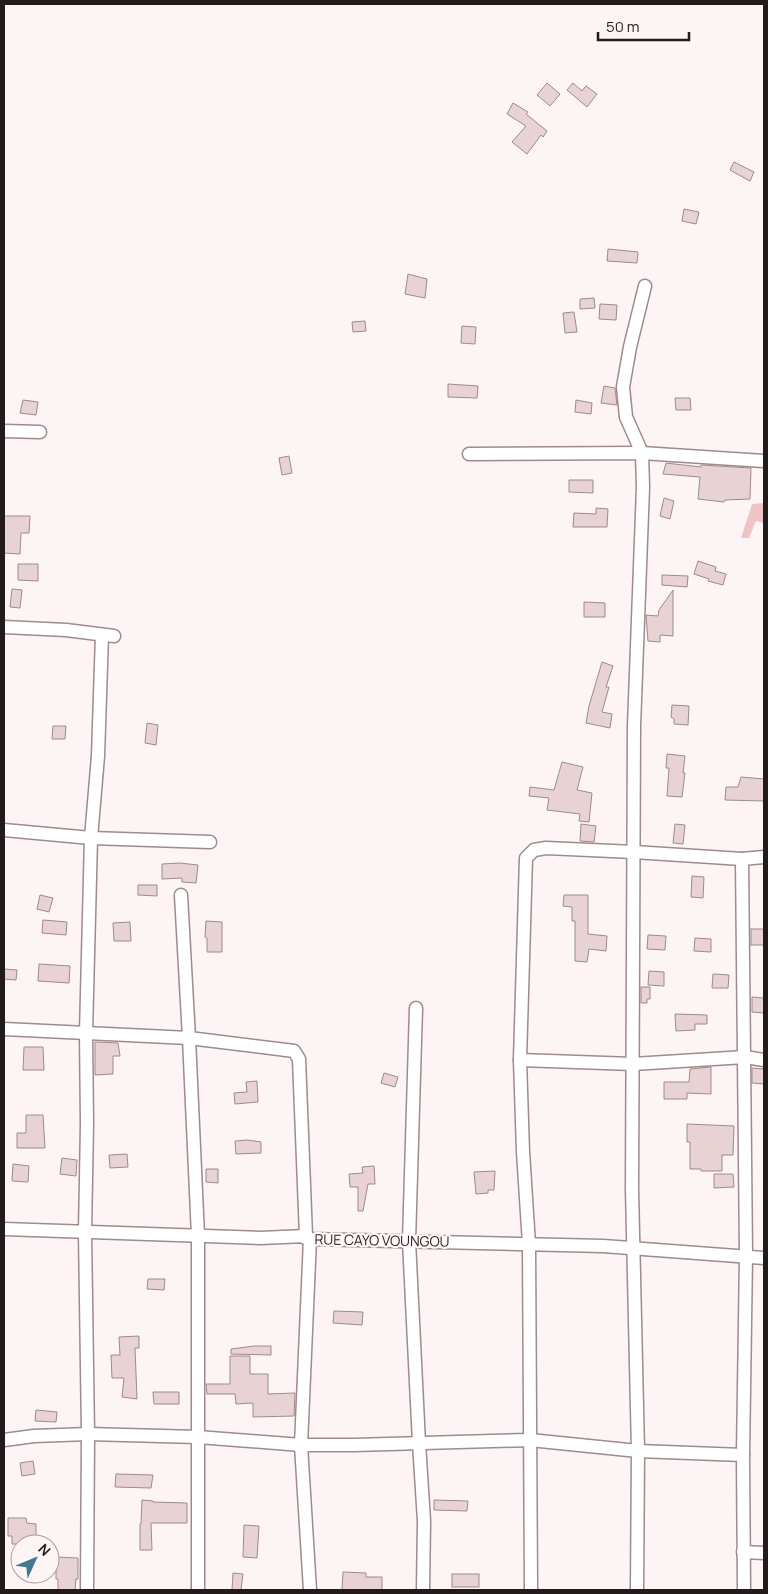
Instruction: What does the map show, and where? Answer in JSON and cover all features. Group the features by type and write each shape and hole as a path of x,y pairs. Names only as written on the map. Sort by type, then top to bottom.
{"street":[{"path":"637,1590 638,1451 633,1248 634,726 643,487 642,454 626,417 623,387 630,347 645,286"},
{"path":"4,431 40,432"},
{"path":"469,454 642,454 764,461"},
{"path":"4,627 66,630 108,636 91,838 86,1033 87,1590"},
{"path":"4,830 91,838 210,842"},
{"path":"531,1590 529,1244 520,1060 526,858 534,850 546,848 742,859 764,857"},
{"path":"742,859 746,1256 743,1454 744,1590"},
{"path":"181,895 198,1236 198,1590"},
{"path":"416,1008 409,1241 424,1521 424,1590"},
{"path":"4,1029 189,1038 294,1051 299,1059 308,1237 301,1445 310,1590"},
{"path":"520,1060 633,1064 745,1057 764,1060"},
{"name":"RUE CAYO VOUNGOU","path":"4,1229 260,1238 308,1237 529,1244 633,1248 764,1258"},
{"path":"4,1440 34,1436 88,1434 198,1437 301,1445 530,1440 638,1451 743,1454"},
{"path":"743,1552 764,1553"}],"shaded area":[{"path":"764,503 764,523 756,521 749,538 741,538 752,504"}],"building":[{"path":"547,83 560,94 550,106 537,95"},
{"path":"573,83 582,91 586,86 597,94 587,107 567,90"},
{"path":"513,103 528,112 526,114 547,131 543,137 541,135 527,154 512,142 526,126 507,114"},
{"path":"734,162 754,172 750,181 730,170"},
{"path":"684,209 699,212 696,224 682,221"},
{"path":"608,249 638,252 637,263 607,261"},
{"path":"408,274 427,279 425,298 405,294"},
{"path":"594,298 595,308 580,309 580,299"},
{"path":"600,304 617,305 616,320 599,319"},
{"path":"574,312 577,332 565,333 563,313"},
{"path":"365,321 366,331 353,332 352,322"},
{"path":"462,326 476,327 475,344 461,343"},
{"path":"448,384 478,386 477,398 448,397"},
{"path":"604,386 615,388 617,405 601,403"},
{"path":"675,398 690,398 691,410 676,410"},
{"path":"23,400 38,402 36,415 20,413"},
{"path":"576,400 592,403 591,414 575,412"},
{"path":"289,456 292,473 282,475 279,458"},
{"path":"666,463 701,467 701,465 751,468 750,499 725,500 724,502 698,499 700,477 663,474"},
{"path":"569,480 593,480 593,493 569,492"},
{"path":"664,498 674,501 670,519 660,516"},
{"path":"596,508 608,509 607,527 573,527 574,513 596,514"},
{"path":"4,516 30,516 29,533 21,533 20,554 4,553"},
{"path":"698,561 716,567 715,571 726,574 723,585 708,581 709,579 694,574"},
{"path":"18,564 38,564 38,581 18,580"},
{"path":"662,575 688,576 687,587 662,585"},
{"path":"12,589 22,590 20,608 10,607"},
{"path":"673,590 673,636 660,635 660,642 648,641 646,615 658,616 659,610"},
{"path":"584,602 605,603 605,617 584,617"},
{"path":"602,662 613,666 606,687 609,687 602,712 612,714 610,728 586,723"},
{"path":"672,705 689,706 688,725 674,724 674,719 671,717"},
{"path":"147,723 158,725 156,745 145,743"},
{"path":"53,726 66,726 65,739 52,739"},
{"path":"667,754 685,756 682,797 667,796 669,768 666,768"},
{"path":"562,762 583,767 577,790 592,793 589,822 579,821 580,814 547,810 549,798 529,796 530,787 554,790"},
{"path":"741,777 764,779 764,801 725,800 726,787 738,787"},
{"path":"581,824 596,826 594,842 580,841"},
{"path":"675,824 685,825 683,844 673,843"},
{"path":"162,864 198,865 196,883 182,882 182,878 162,879"},
{"path":"692,876 704,877 703,898 691,897"},
{"path":"138,885 157,885 157,896 138,895"},
{"path":"40,895 53,898 49,912 37,909"},
{"path":"564,895 588,895 588,934 607,936 606,951 589,949 587,962 575,961 575,921 572,921 572,907 563,906"},
{"path":"43,920 67,922 66,935 42,933"},
{"path":"206,921 222,922 222,952 207,952 207,938 205,937"},
{"path":"130,922 131,941 114,941 113,923"},
{"path":"751,929 764,929 764,945 751,945"},
{"path":"648,935 666,936 665,950 647,949"},
{"path":"695,938 711,939 711,952 694,951"},
{"path":"39,964 70,966 69,983 38,981"},
{"path":"4,969 17,970 16,980 4,979"},
{"path":"649,971 664,972 664,986 648,985"},
{"path":"713,974 729,975 728,988 712,988"},
{"path":"641,987 650,987 650,999 647,999 647,1003 641,1003"},
{"path":"752,997 764,998 764,1013 752,1012"},
{"path":"675,1014 707,1015 707,1024 695,1024 695,1030 676,1031"},
{"path":"95,1042 118,1043 120,1056 113,1056 113,1074 95,1075"},
{"path":"24,1047 43,1047 44,1070 23,1070"},
{"path":"711,1067 711,1094 687,1093 687,1099 664,1099 664,1082 689,1082 690,1069"},
{"path":"752,1068 764,1069 764,1084 752,1083"},
{"path":"384,1073 398,1077 395,1087 381,1083"},
{"path":"257,1081 258,1102 235,1104 234,1093 247,1092 246,1082"},
{"path":"26,1115 43,1115 45,1148 17,1148 17,1133 26,1133"},
{"path":"687,1124 734,1126 733,1155 722,1155 722,1171 690,1169 690,1142 687,1142"},
{"path":"235,1141 261,1142 261,1153 236,1154"},
{"path":"127,1154 128,1167 110,1168 109,1155"},
{"path":"62,1158 77,1160 76,1176 60,1174"},
{"path":"13,1164 29,1166 28,1182 12,1181"},
{"path":"374,1166 375,1184 368,1184 363,1211 358,1211 358,1187 350,1187 349,1174 363,1173 362,1167"},
{"path":"206,1169 218,1169 218,1183 206,1182"},
{"path":"495,1171 494,1190 488,1190 488,1193 476,1194 474,1172"},
{"path":"714,1174 733,1174 734,1187 714,1188"},
{"path":"148,1279 165,1279 164,1290 147,1289"},
{"path":"334,1311 363,1312 362,1325 333,1323"},
{"path":"139,1336 139,1348 135,1348 137,1399 122,1397 124,1378 112,1378 111,1355 120,1355 119,1337"},
{"path":"271,1346 271,1355 231,1354 231,1349"},
{"path":"230,1356 250,1356 250,1374 268,1374 268,1394 295,1393 294,1416 253,1417 253,1403 236,1404 235,1394 207,1394 206,1384 230,1384"},
{"path":"153,1392 179,1392 179,1404 154,1404"},
{"path":"36,1410 57,1412 56,1422 35,1421"},
{"path":"33,1461 35,1474 22,1476 20,1463"},
{"path":"116,1474 153,1475 151,1488 115,1487"},
{"path":"142,1500 187,1503 187,1523 151,1523 152,1550 140,1550"},
{"path":"434,1500 468,1501 467,1511 434,1510"},
{"path":"8,1518 26,1518 27,1523 36,1524 36,1534 10,1534 8,1536"},
{"path":"244,1525 259,1526 257,1558 243,1557"},
{"path":"60,1557 78,1558 78,1579 76,1579 75,1590 58,1590 58,1584 60,1584"},
{"path":"343,1572 366,1573 366,1577 382,1577 382,1590 342,1590"},
{"path":"233,1573 243,1574 241,1590 232,1590"},
{"path":"452,1574 479,1574 479,1587 452,1587"}]}
